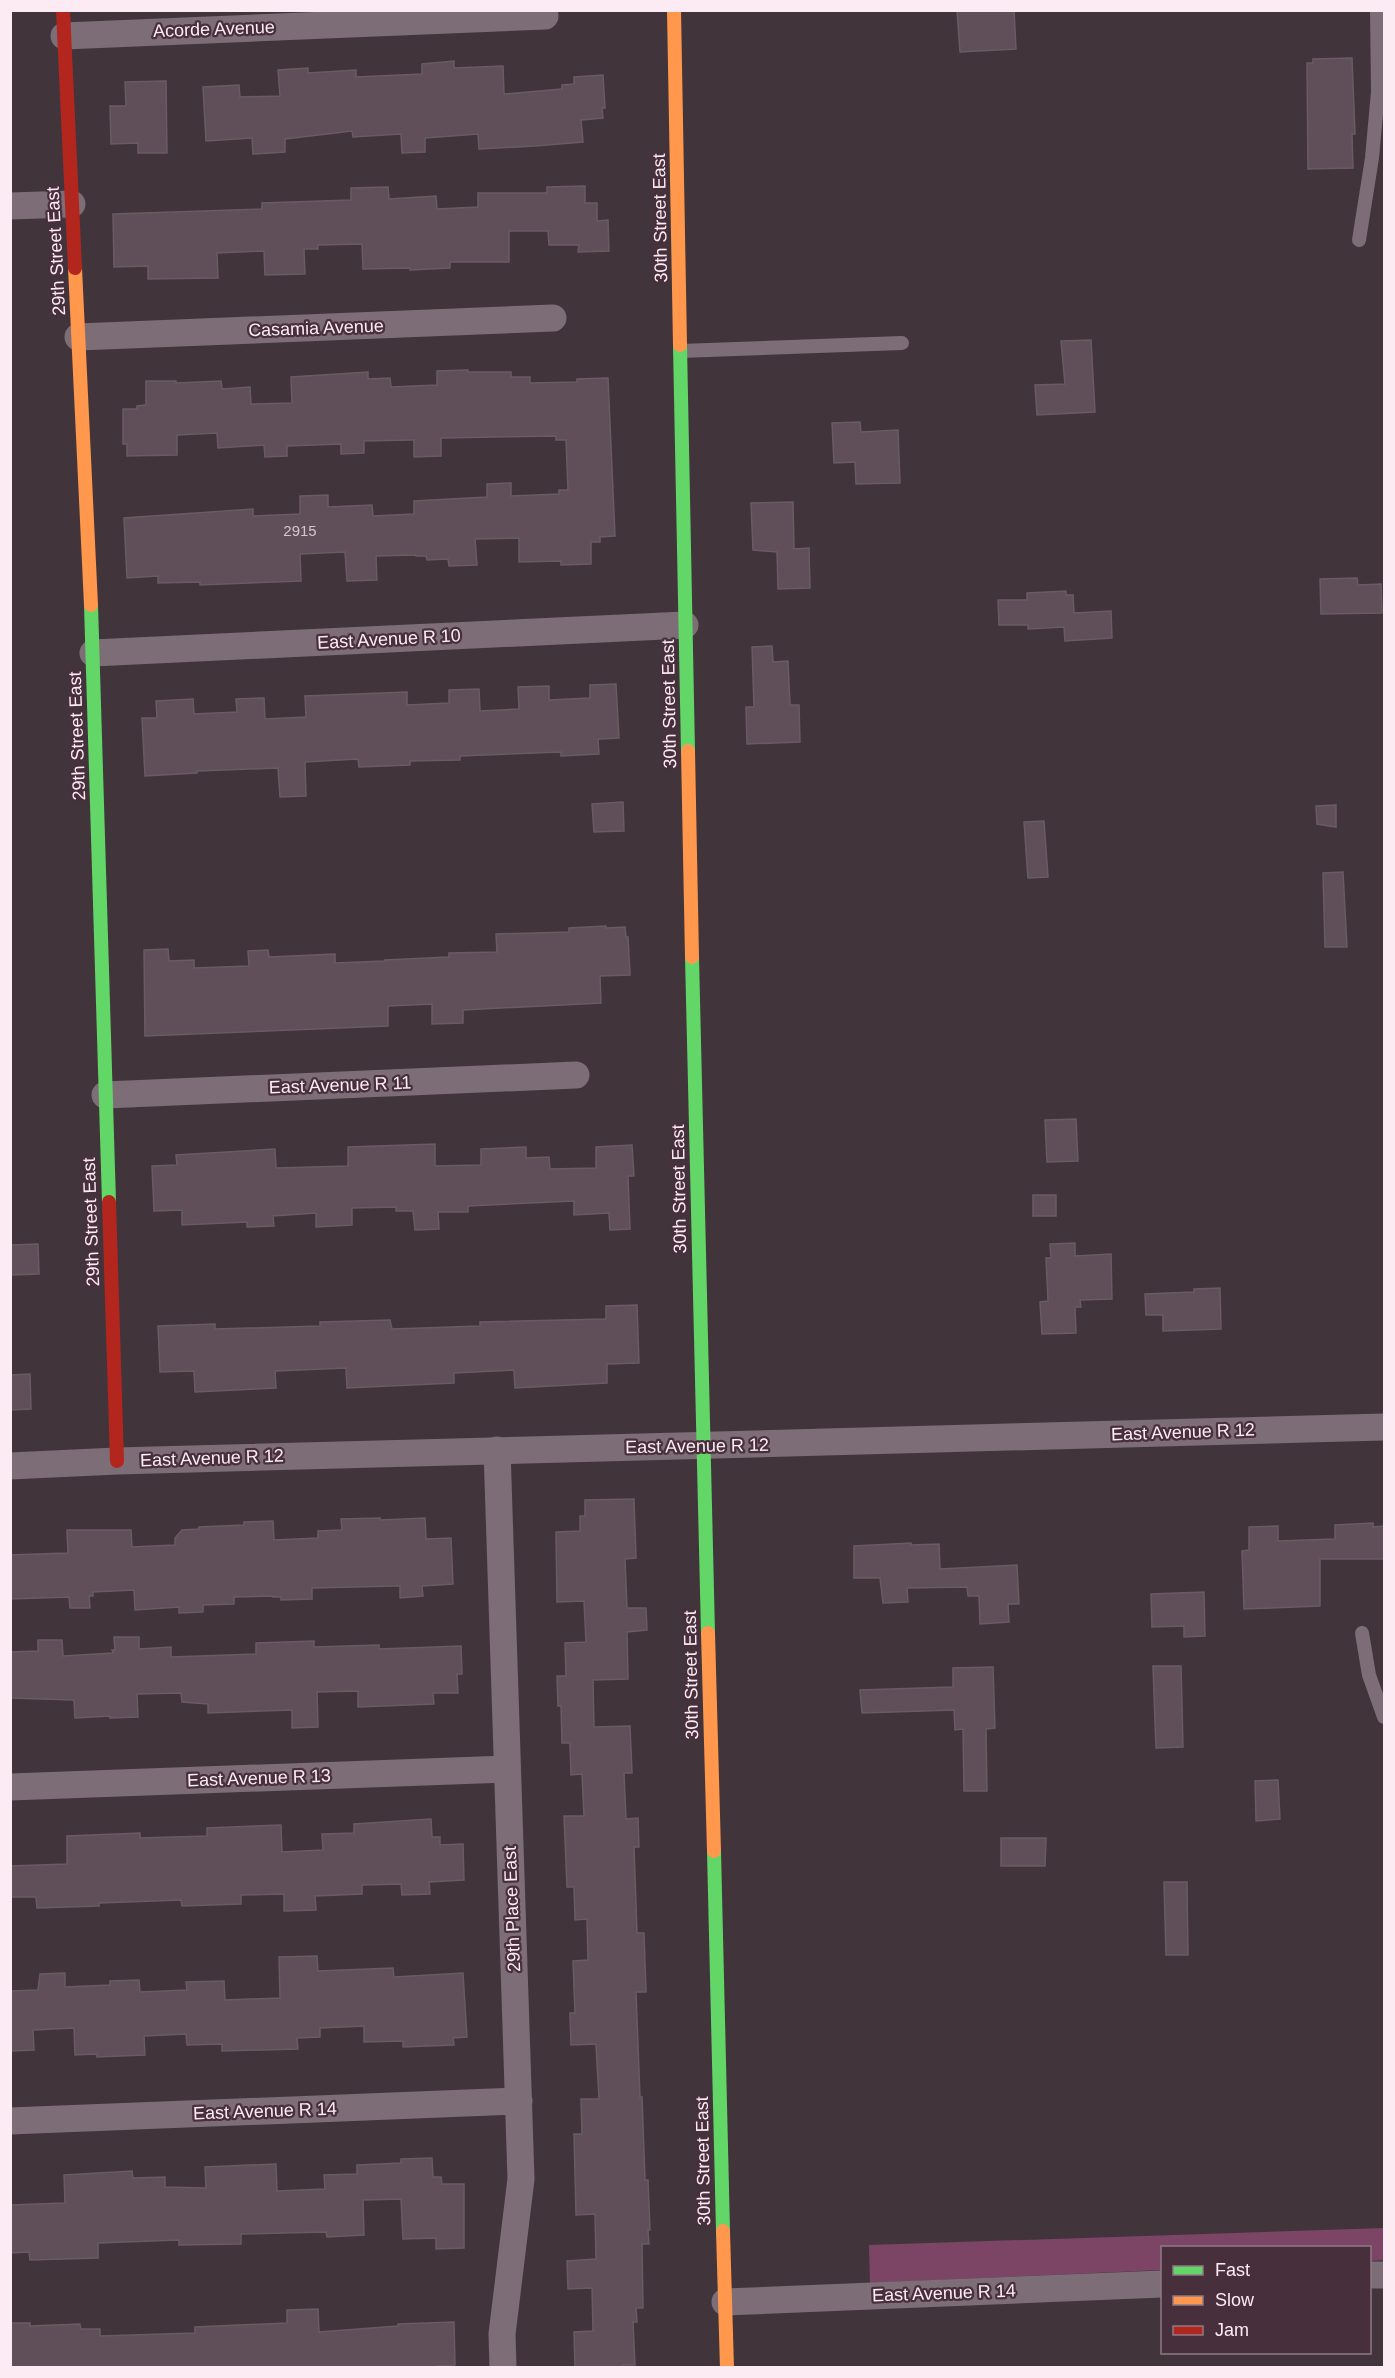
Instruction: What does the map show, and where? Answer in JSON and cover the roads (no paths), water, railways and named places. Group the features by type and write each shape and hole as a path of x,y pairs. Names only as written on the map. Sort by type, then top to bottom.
{"street":[{"name":"30th Street East","path":"674,10 703,1446 724,2302 728,2367"},
{"name":"Acorde Avenue","path":"63,23 545,16"},
{"name":"29th Street East","path":"63,23 93,652 117,1461"},
{"path":"10,206 72,204"},
{"name":"Casamia Avenue","path":"78,337 553,318"},
{"name":"East Avenue R 10","path":"93,652 685,625"},
{"name":"East Avenue R 11","path":"105,1095 576,1075"},
{"name":"East Avenue R 12","path":"10,1466 497,1450 1384,1427"},
{"name":"29th Place East","path":"497,1450 521,2179 502,2334 503,2367"},
{"name":"East Avenue R 13","path":"10,1787 507,1769"},
{"name":"East Avenue R 14","path":"10,2121 519,2101"},
{"name":"East Avenue R 14","path":"724,2302 1161,2284"}],"lane":[{"path":"1359,240 1372,158 1377,92 1377,10"},
{"path":"680,351 902,343"},
{"path":"1362,1633 1369,1675 1384,1717"}]}
